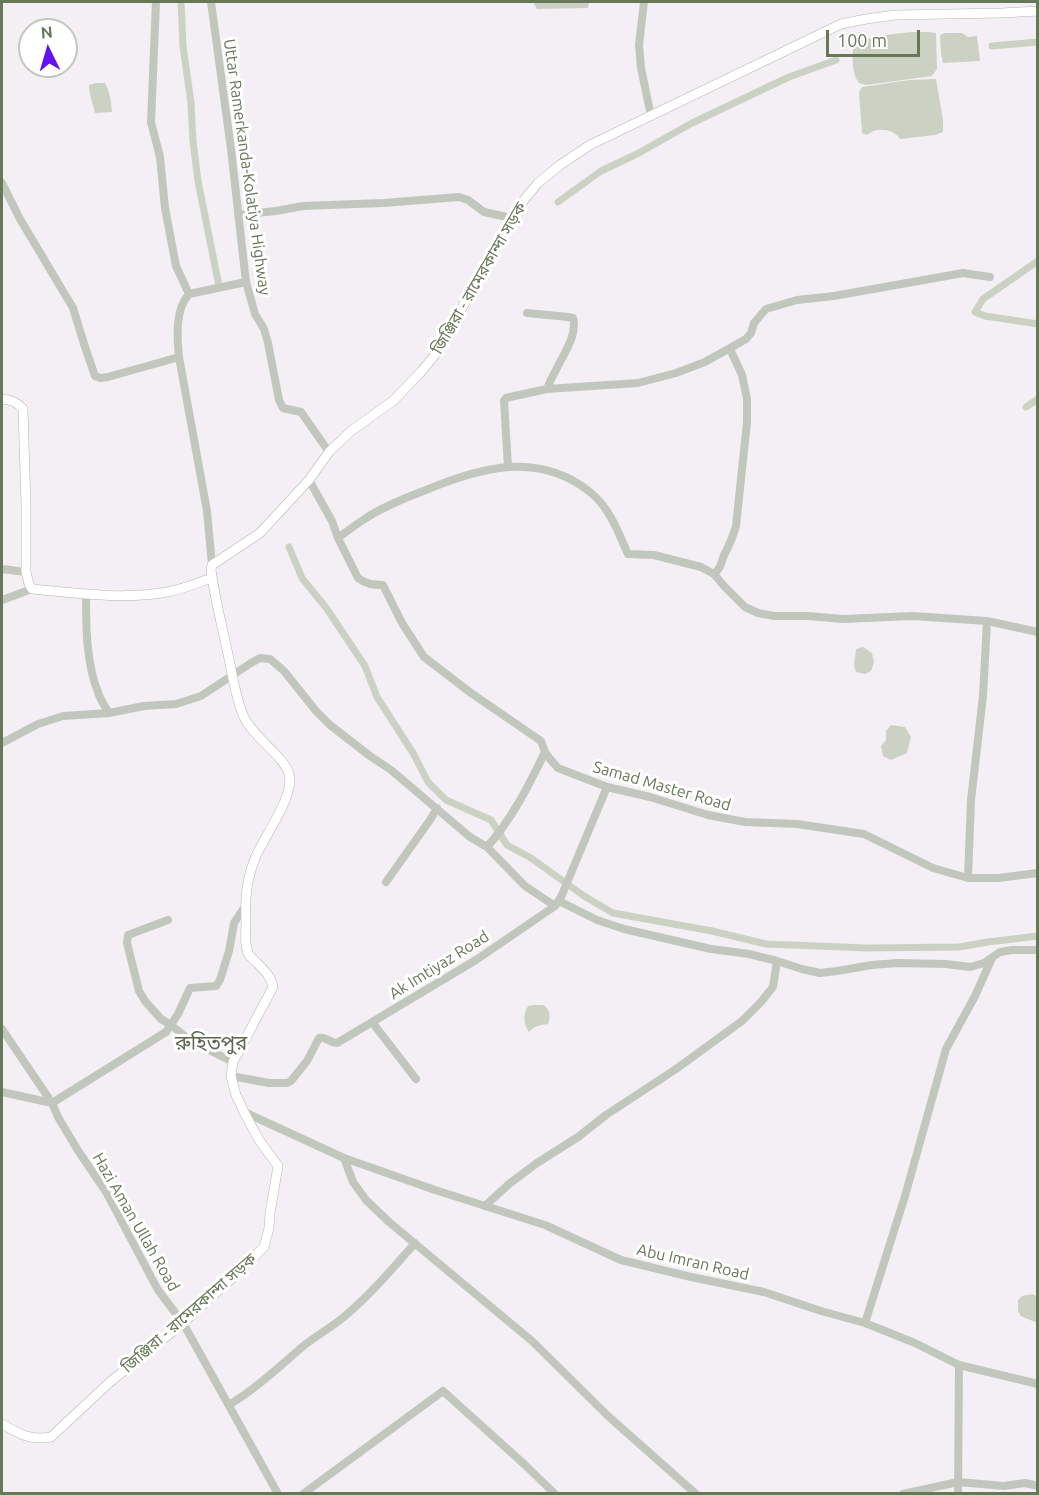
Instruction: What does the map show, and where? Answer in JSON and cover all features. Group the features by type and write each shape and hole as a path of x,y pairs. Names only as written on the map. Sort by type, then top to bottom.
{"main road":[{"name":"জিঞ্জিরা - রামেরকান্দা সড়ক","path":"2,1424 33,1438 51,1437 110,1382 183,1323 260,1252 267,1241 278,1166 259,1140 244,1112 231,1076 233,1062 273,987 269,976 249,954 244,908 247,882 256,856 285,802 290,785 289,774 284,765 250,727 244,716 232,675 212,578 212,565 260,533 309,480 329,452 351,431 393,400 422,372 443,345 480,271 524,200 538,183 560,165 590,145 841,24 895,15 1038,11"},
{"path":"2,399 12,400 23,409 26,572 32,589 86,594 144,595 167,592 212,578"}],"street":[{"path":"156,2 150,123 160,157 165,208 176,266 189,294"},
{"name":"Uttar Ramerkanda-Kolatiya Highway","path":"211,2 246,282 255,314 264,329 279,400 283,408 301,412 329,452"},
{"path":"644,2 639,45 641,68 651,116"},
{"path":"2,183 20,219 73,308 95,376 108,377 179,357"},
{"path":"238,215 303,206 459,197 468,200 484,212 512,218"},
{"path":"508,467 504,401 506,398 547,389 638,383 676,373 705,362 746,339 754,323 766,309 797,300 834,296 963,273 990,277"},
{"path":"212,565 207,511 177,335 183,300 189,294 246,282"},
{"path":"527,313 573,318 574,324 565,355 555,370 547,389"},
{"path":"714,574 721,566 732,542 736,526 747,422 747,399 742,375 730,349"},
{"path":"338,538 386,506 455,478 478,471 517,466 545,469 567,477 591,493 606,508 628,554 654,555 701,567 714,574 746,607 758,613 774,616 843,619 913,616 987,621 1038,632"},
{"name":"Samad Master Road","path":"309,480 332,521 358,578 371,585 383,585 402,623 424,657 471,693 541,741 545,752 558,768 608,787 708,815 745,822 797,824 864,834 933,868 968,878 998,878 1038,873"},
{"path":"2,569 26,572"},
{"path":"2,600 32,589"},
{"path":"86,594 86,626 91,668 98,693 109,713"},
{"path":"968,878 971,800 983,696 987,621"},
{"path":"2,743 38,724 63,716 109,713 144,706 176,704 201,696 260,658 270,659 284,671 330,726 391,770 470,837 487,847 525,885 597,920 624,929 711,949 749,954 820,972 872,964 897,963 970,967 984,963 1000,952 1038,950"},
{"path":"487,847 503,827 532,780 545,752"},
{"path":"558,901 608,787"},
{"path":"386,882 437,808"},
{"name":"Ak Imtiyaz Road","path":"231,1076 269,1083 291,1081 307,1061 320,1038 337,1043 476,960 558,901"},
{"path":"2,1092 52,1103 166,1032 178,1014 190,988 216,986 220,980 229,951 234,923 244,908"},
{"path":"168,920 128,935 127,943 139,991 161,1019 186,1037 233,1062"},
{"path":"865,1323 905,1196 946,1049 975,996 992,957"},
{"path":"484,1206 537,1163 578,1137 742,1021 773,987 777,961"},
{"path":"372,1022 416,1079"},
{"name":"Hazi Aman Ullah Road","path":"2,1029 52,1103 77,1149 106,1192 158,1290 183,1323 278,1494"},
{"name":"Abu Imran Road","path":"244,1112 344,1158 544,1226 621,1260 764,1292 865,1323 915,1343 959,1365 1038,1384"},
{"path":"344,1158 353,1182 366,1200 389,1222 532,1341 608,1416 696,1494"},
{"path":"229,1405 248,1394 309,1342 346,1316 377,1286 415,1243"},
{"path":"958,1494 959,1365"},
{"path":"303,1494 443,1391 555,1494"},
{"path":"903,1494 958,1482 1004,1486 1025,1482 1038,1486"}],"shaded area":[{"path":"533,2 589,2 588,8 537,9"},
{"path":"911,32 936,33 937,69 932,76 866,85 859,83 853,69 854,42"},
{"path":"962,33 968,37 977,36 980,61 943,63 940,35"},
{"path":"936,79 943,132 900,139 897,135 884,130 867,135 862,133 859,92 862,87 909,80"},
{"path":"105,83 112,112 95,113 89,85"},
{"path":"863,647 872,653 874,662 871,671 865,674 856,672 854,666 856,649"},
{"path":"891,725 905,727 911,737 907,753 891,760 883,756 881,746 886,740 886,731"},
{"path":"544,1005 549,1012 549,1018 548,1024 537,1026 529,1032 525,1016 528,1006"},
{"path":"1032,1294 1037,1296 1037,1320 1035,1322 1021,1316 1018,1311 1018,1300 1022,1296"}],"waterway":[{"path":"181,2 183,46 198,181 219,286"},
{"path":"992,46 1038,42"},
{"path":"558,202 601,171 692,123 789,77 836,60"},
{"path":"1038,261 983,299 975,312 985,316 1038,324"},
{"path":"1026,407 1038,399"},
{"path":"289,547 302,578 327,609 365,666 377,697 413,753 428,782 446,800 491,820 507,845 531,858 584,896 613,913 712,931 766,944 867,948 959,947 1038,936"}],"district":[{"name":"রুহিতপুর","path":"211,1043"}]}
